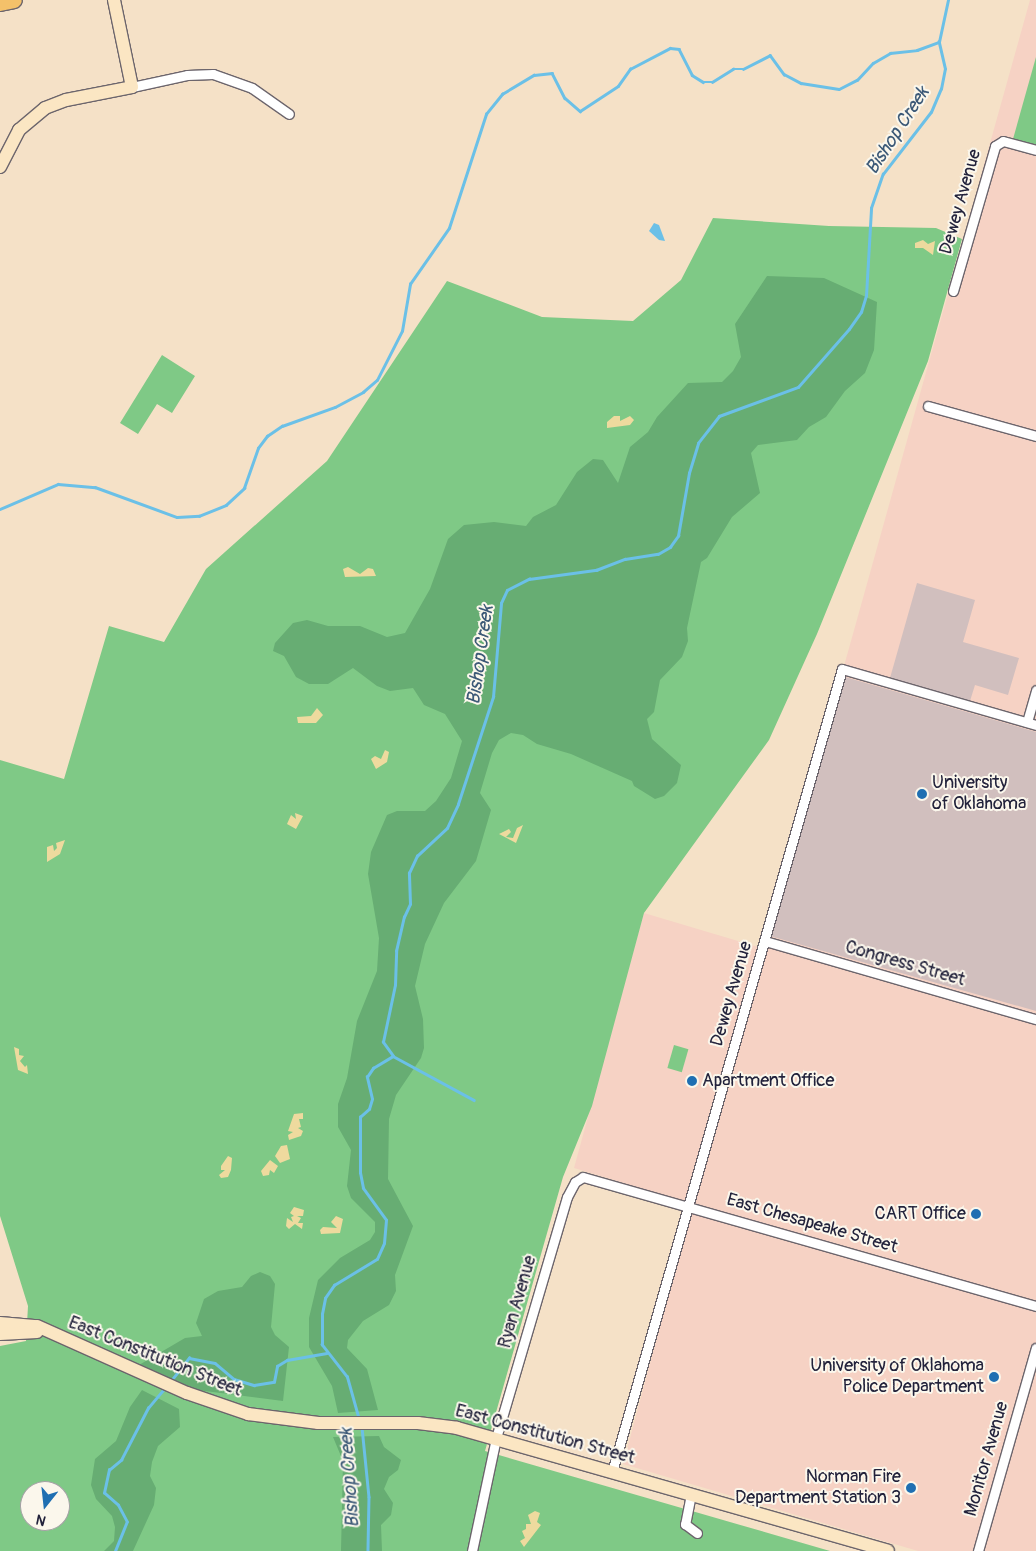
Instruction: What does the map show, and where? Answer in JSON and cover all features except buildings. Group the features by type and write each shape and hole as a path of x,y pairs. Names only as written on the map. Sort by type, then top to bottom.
{"highway":[{"path":"0,3 14,0"}],"main road":[{"path":"0,167 18,130 44,108 66,100 132,87 114,0"},
{"name":"East Constitution Street","path":"0,1323 22,1323 50,1333 174,1387 248,1414 333,1424 440,1425 496,1438 888,1551"},
{"name":"East Constitution Street","path":"0,1334 50,1333"}],"street":[{"path":"132,87 187,75 213,74 252,88 288,114"},
{"name":"Dewey Avenue","path":"953,291 995,146 1000,141 1036,150"},
{"path":"928,406 1036,436"},
{"name":"Dewey Avenue","path":"612,1472 842,669 1031,724"},
{"path":"1031,724 1036,690"},
{"name":"Congress Street","path":"765,940 1036,1019"},
{"name":"East Chesapeake Street","path":"579,1179 589,1177 1036,1306"},
{"name":"Ryan Avenue","path":"472,1551 476,1522 496,1438 567,1196 579,1179"},
{"name":"Monitor Avenue","path":"978,1551 1036,1348"},
{"path":"691,1494 685,1524 697,1533"}],"shaded area":[{"name":"University of Oklahoma","path":"1030,0 1036,0 1036,1551 918,1551 623,1464 693,1204 574,1168 644,913 765,949"},
{"path":"917,583 975,600 963,642 1019,658 1008,695 975,685 970,701 890,678"},
{"path":"845,677 1036,732 1036,1011 770,936"}],"green space":[{"path":"1036,57 1036,146 1013,139"},
{"path":"713,218 829,226 936,228 962,239 928,361 817,634 769,740 644,913 592,1106 563,1177 485,1451 830,1551 0,1551 0,1346 26,1341 28,1306 0,1216 0,760 64,779 109,626 164,642 206,569 327,461 447,281 542,317 633,321 681,280"},
{"path":"767,276 824,278 877,302 874,350 865,373 845,391 826,417 809,427 797,440 758,445 751,453 760,493 732,517 707,558 701,562 687,628 688,641 682,657 660,680 654,712 647,719 652,739 681,765 677,783 664,796 655,799 634,786 632,781 571,754 537,744 523,735 511,733 499,740 492,753 480,793 491,810 476,861 444,903 425,944 415,986 423,1019 424,1048 421,1058 396,1095 389,1119 388,1179 413,1226 395,1275 396,1291 389,1305 363,1321 348,1340 347,1348 367,1369 378,1410 338,1413 332,1386 309,1347 309,1318 318,1280 340,1258 370,1240 375,1232 375,1222 351,1198 347,1186 351,1150 338,1127 338,1104 347,1078 357,1021 377,971 379,938 368,874 371,852 387,815 397,811 425,811 436,801 451,778 462,741 445,714 424,705 413,688 390,691 377,686 353,668 328,684 309,684 296,677 284,656 273,651 275,643 293,623 307,620 328,626 360,626 387,637 405,633 430,589 448,539 464,525 494,522 526,526 533,517 556,505 577,472 593,459 603,460 618,483 630,447 648,432 657,417 688,383 722,382 733,371 741,357 735,324"},
{"path":"162,355 195,376 172,413 157,404 138,434 120,423"},
{"path":"674,1045 688,1049 682,1072 667,1068"},
{"path":"260,1272 270,1276 275,1284 271,1327 275,1335 289,1347 283,1401 197,1390 139,1365 185,1338 202,1336 196,1323 204,1299 218,1291 242,1287 251,1276"},
{"path":"142,1390 179,1409 180,1427 158,1446 152,1462 150,1476 156,1488 154,1505 133,1551 104,1551 114,1541 115,1527 112,1516 96,1499 91,1485 95,1459 116,1441 130,1407"},
{"path":"379,1436 384,1447 401,1460 398,1470 389,1477 384,1489 393,1503 391,1515 381,1525 382,1551 341,1551 343,1461 333,1437"}],"sand":[{"path":"923,240 928,244 935,241 933,255 923,248 915,248 915,243"},
{"path":"614,416 620,416 620,421 630,416 634,420 630,425 607,428 607,422"},
{"path":"348,567 360,574 368,568 373,569 376,576 345,577 343,569"},
{"path":"317,708 323,715 316,723 298,723 297,717 311,716"},
{"path":"385,750 389,752 387,762 376,769 371,759 375,756 381,759"},
{"path":"295,813 303,816 296,829 287,824 291,815 296,819"},
{"path":"523,825 516,843 499,834 509,829 511,832 506,837 513,838 517,828"},
{"path":"65,840 60,854 47,862 47,847 53,845 54,851 57,848 56,843"},
{"path":"14,1047 19,1049 19,1055 24,1056 20,1061 25,1067 27,1065 28,1074 18,1070"},
{"path":"303,1113 303,1119 299,1119 301,1127 298,1128 303,1131 301,1136 289,1140 288,1135 293,1132 288,1131 294,1114"},
{"path":"287,1145 290,1159 280,1163 275,1156 281,1146"},
{"path":"228,1156 232,1158 231,1170 228,1177 221,1178 219,1175 225,1170 221,1170 221,1166"},
{"path":"270,1160 278,1166 274,1173 270,1170 269,1175 263,1176 261,1171"},
{"path":"294,1207 304,1210 303,1216 297,1216 301,1218 298,1223 303,1223 302,1229 295,1224 289,1229 286,1226 287,1218 293,1222 291,1217 294,1216 290,1213"},
{"path":"336,1216 343,1219 340,1233 321,1234 320,1230 323,1227 337,1228 331,1222"},
{"path":"535,1511 540,1513 537,1522 541,1525 524,1547 520,1541 525,1538 522,1531 526,1529 526,1524 531,1524 528,1515"}],"water":[{"path":"654,223 659,225 665,241 659,240 649,231"}],"waterway":[{"name":"Bishop Creek","path":"359,1420 347,1377 322,1345 322,1314 325,1298 334,1285 377,1259 384,1243 386,1220 363,1188 360,1173 360,1117 369,1109 372,1099 367,1077 373,1068 393,1056 383,1042 395,985 396,951 404,917 410,904 409,873 417,856 447,828 458,804 493,697 501,603 507,590 529,579 596,570 625,559 658,554 670,547 678,536 689,473 698,443 719,416 798,387 849,329 861,312 866,296 871,208 883,174 931,112 941,89 945,69 939,42 948,0"},
{"path":"0,509 58,484 95,487 177,517 199,516 226,505 244,488 258,448 267,436 282,426 335,407 363,392 377,380 402,331 410,284 449,228 486,114 502,94 534,75 552,73 565,98 580,111 618,86 630,69 670,48 679,49 692,75 703,82 712,82 733,69 743,69 770,55 784,74 801,83 839,89 857,80 873,63 890,53 917,50 939,42"},
{"path":"393,1056 474,1100"},
{"path":"170,1382 189,1358 215,1363 234,1379 254,1385 274,1382 277,1366 287,1360 326,1353"},
{"path":"115,1551 127,1522 118,1505 104,1493 109,1470 121,1460 148,1408 165,1388"},
{"name":"Bishop Creek","path":"362,1427 369,1497 368,1551"}],"place":[{"name":"University of Oklahoma","path":"922,794"},
{"name":"Apartment Office","path":"692,1081"},
{"name":"CART Office","path":"976,1214"},
{"name":"University of Oklahoma Police Department","path":"994,1377"},
{"name":"Norman Fire Department Station 3","path":"911,1488"}]}
